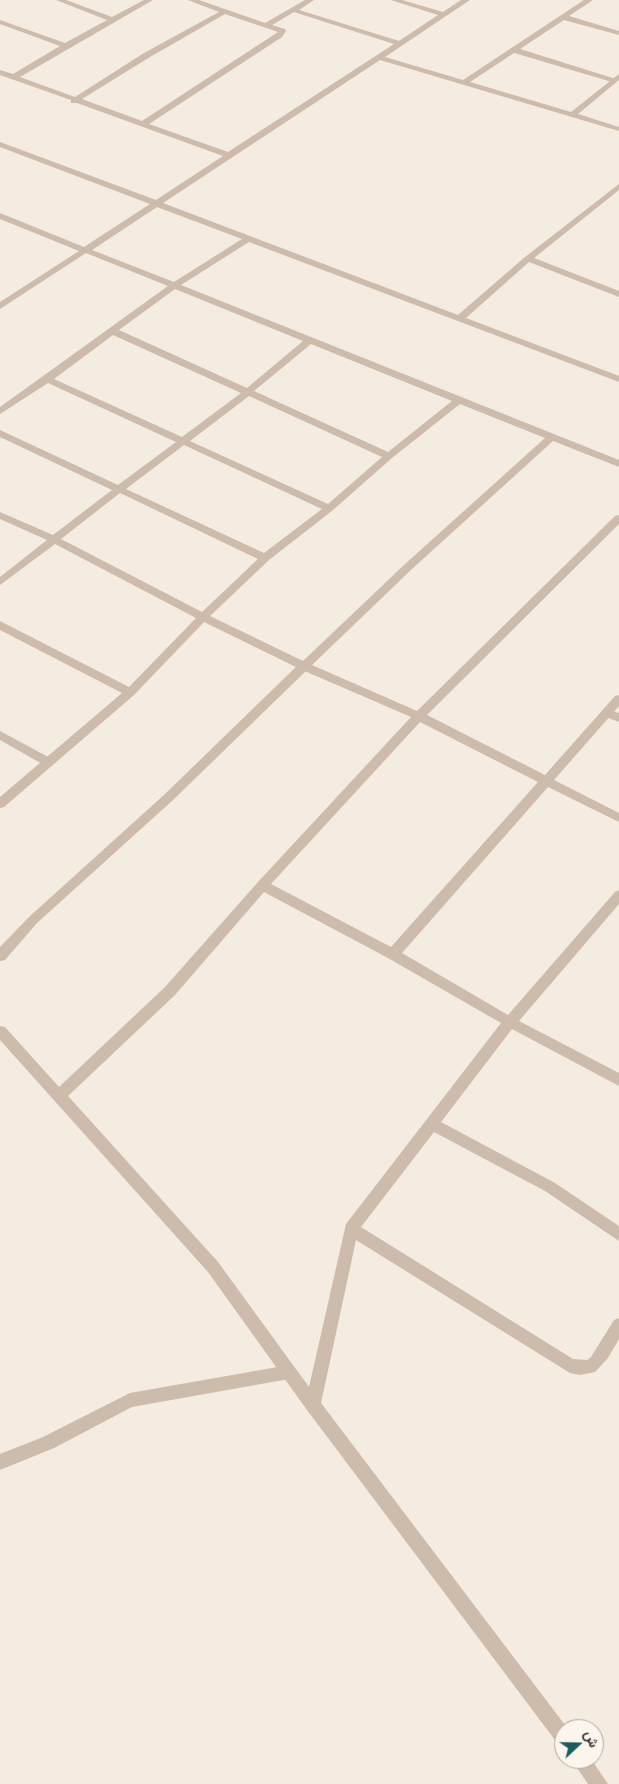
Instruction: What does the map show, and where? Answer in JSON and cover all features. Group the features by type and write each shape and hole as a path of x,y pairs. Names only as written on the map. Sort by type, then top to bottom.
{"street":[{"path":"60,0 113,20"},
{"path":"14,77 149,0"},
{"path":"142,124 280,35 282,31 192,0"},
{"path":"266,25 310,0"},
{"path":"395,0 444,15"},
{"path":"0,306 466,0"},
{"path":"464,82 589,0"},
{"path":"293,10 399,43"},
{"path":"74,100 147,55 225,11"},
{"path":"563,17 619,34"},
{"path":"0,22 66,46"},
{"path":"514,50 617,78"},
{"path":"378,56 619,129"},
{"path":"0,72 228,155"},
{"path":"573,115 617,78"},
{"path":"0,144 619,379"},
{"path":"460,318 528,259 619,186"},
{"path":"0,216 619,464"},
{"path":"0,411 174,286 249,238"},
{"path":"528,259 619,294"},
{"path":"113,331 389,456"},
{"path":"0,582 118,489 248,392 310,340"},
{"path":"47,379 329,508"},
{"path":"0,804 130,692 203,617 265,558 329,508 389,456 460,399"},
{"path":"0,433 265,558"},
{"path":"0,956 33,920 168,797 408,567 551,438"},
{"path":"0,515 55,540 203,617 304,666 419,716 619,818"},
{"path":"59,1096 170,991 262,885 419,716 619,518"},
{"path":"0,625 130,692"},
{"path":"393,954 619,698"},
{"path":"607,712 619,718"},
{"path":"0,735 48,762"},
{"path":"262,885 393,954 510,1022 619,1080"},
{"path":"313,1405 351,1229 510,1022 619,895"},
{"path":"0,1031 213,1268 313,1405 554,1725"},
{"path":"431,1124 550,1187 619,1234"},
{"path":"351,1229 570,1366 580,1368 590,1366 596,1362 604,1353 619,1325"},
{"path":"0,1462 48,1443 130,1400 289,1372"},
{"path":"587,1769 598,1784"}]}
